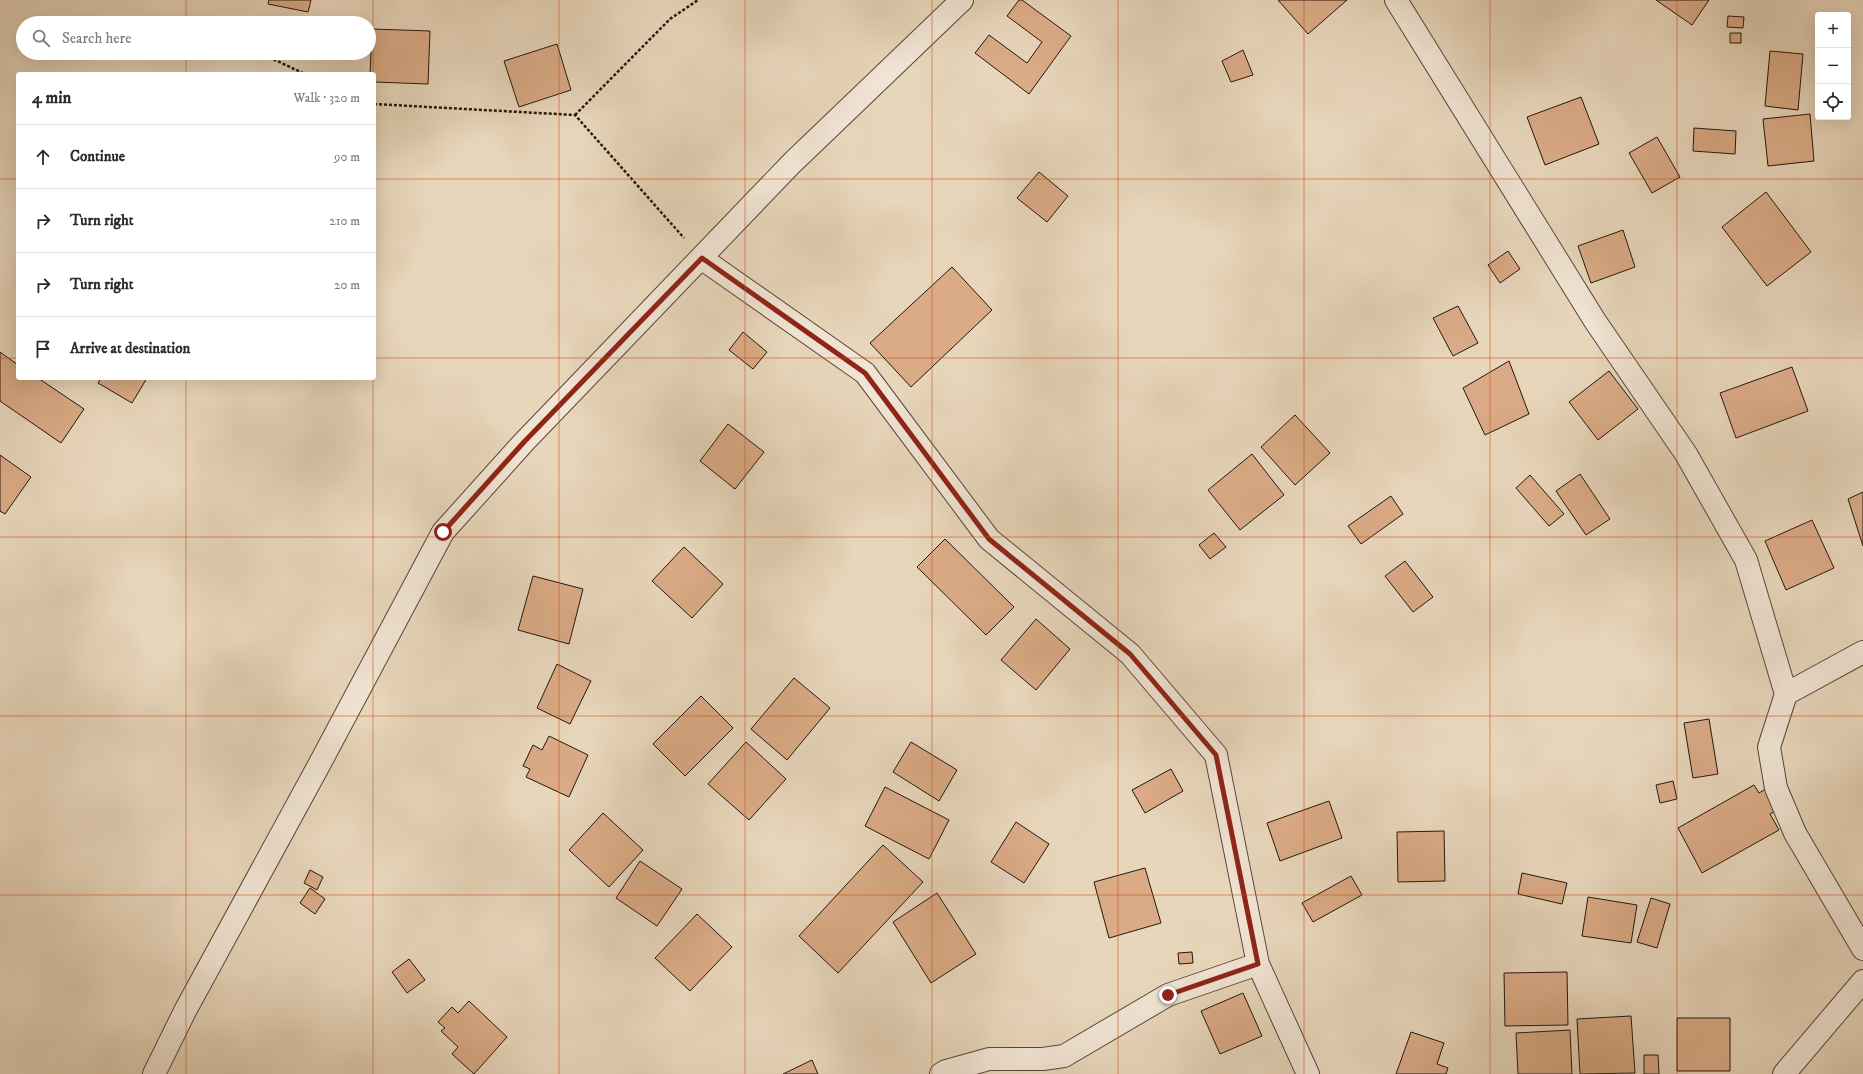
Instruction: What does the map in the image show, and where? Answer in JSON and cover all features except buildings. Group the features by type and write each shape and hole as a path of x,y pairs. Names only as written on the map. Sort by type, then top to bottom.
{"street":[{"path":"154,1074 185,1011 323,758 443,532 524,442 792,163 962,0"},
{"path":"1396,0 1594,321 1686,454 1746,560 1786,694 1769,747 1776,788 1795,834 1863,949"},
{"path":"702,258 865,373 989,539 1130,654 1216,755 1258,964 1308,1074"},
{"path":"1786,694 1863,652"},
{"path":"941,1074 946,1071 989,1059 1043,1059 1064,1056 1168,995 1258,964"},
{"path":"1784,1074 1863,981"}],"path":[{"path":"575,115 670,19 698,0"},
{"path":"275,60 301,72"},
{"path":"376,104 575,115 702,258"}],"route":[{"path":"443,532 524,442 702,258 865,373 989,539 1130,654 1216,755 1258,964 1168,995"}]}
